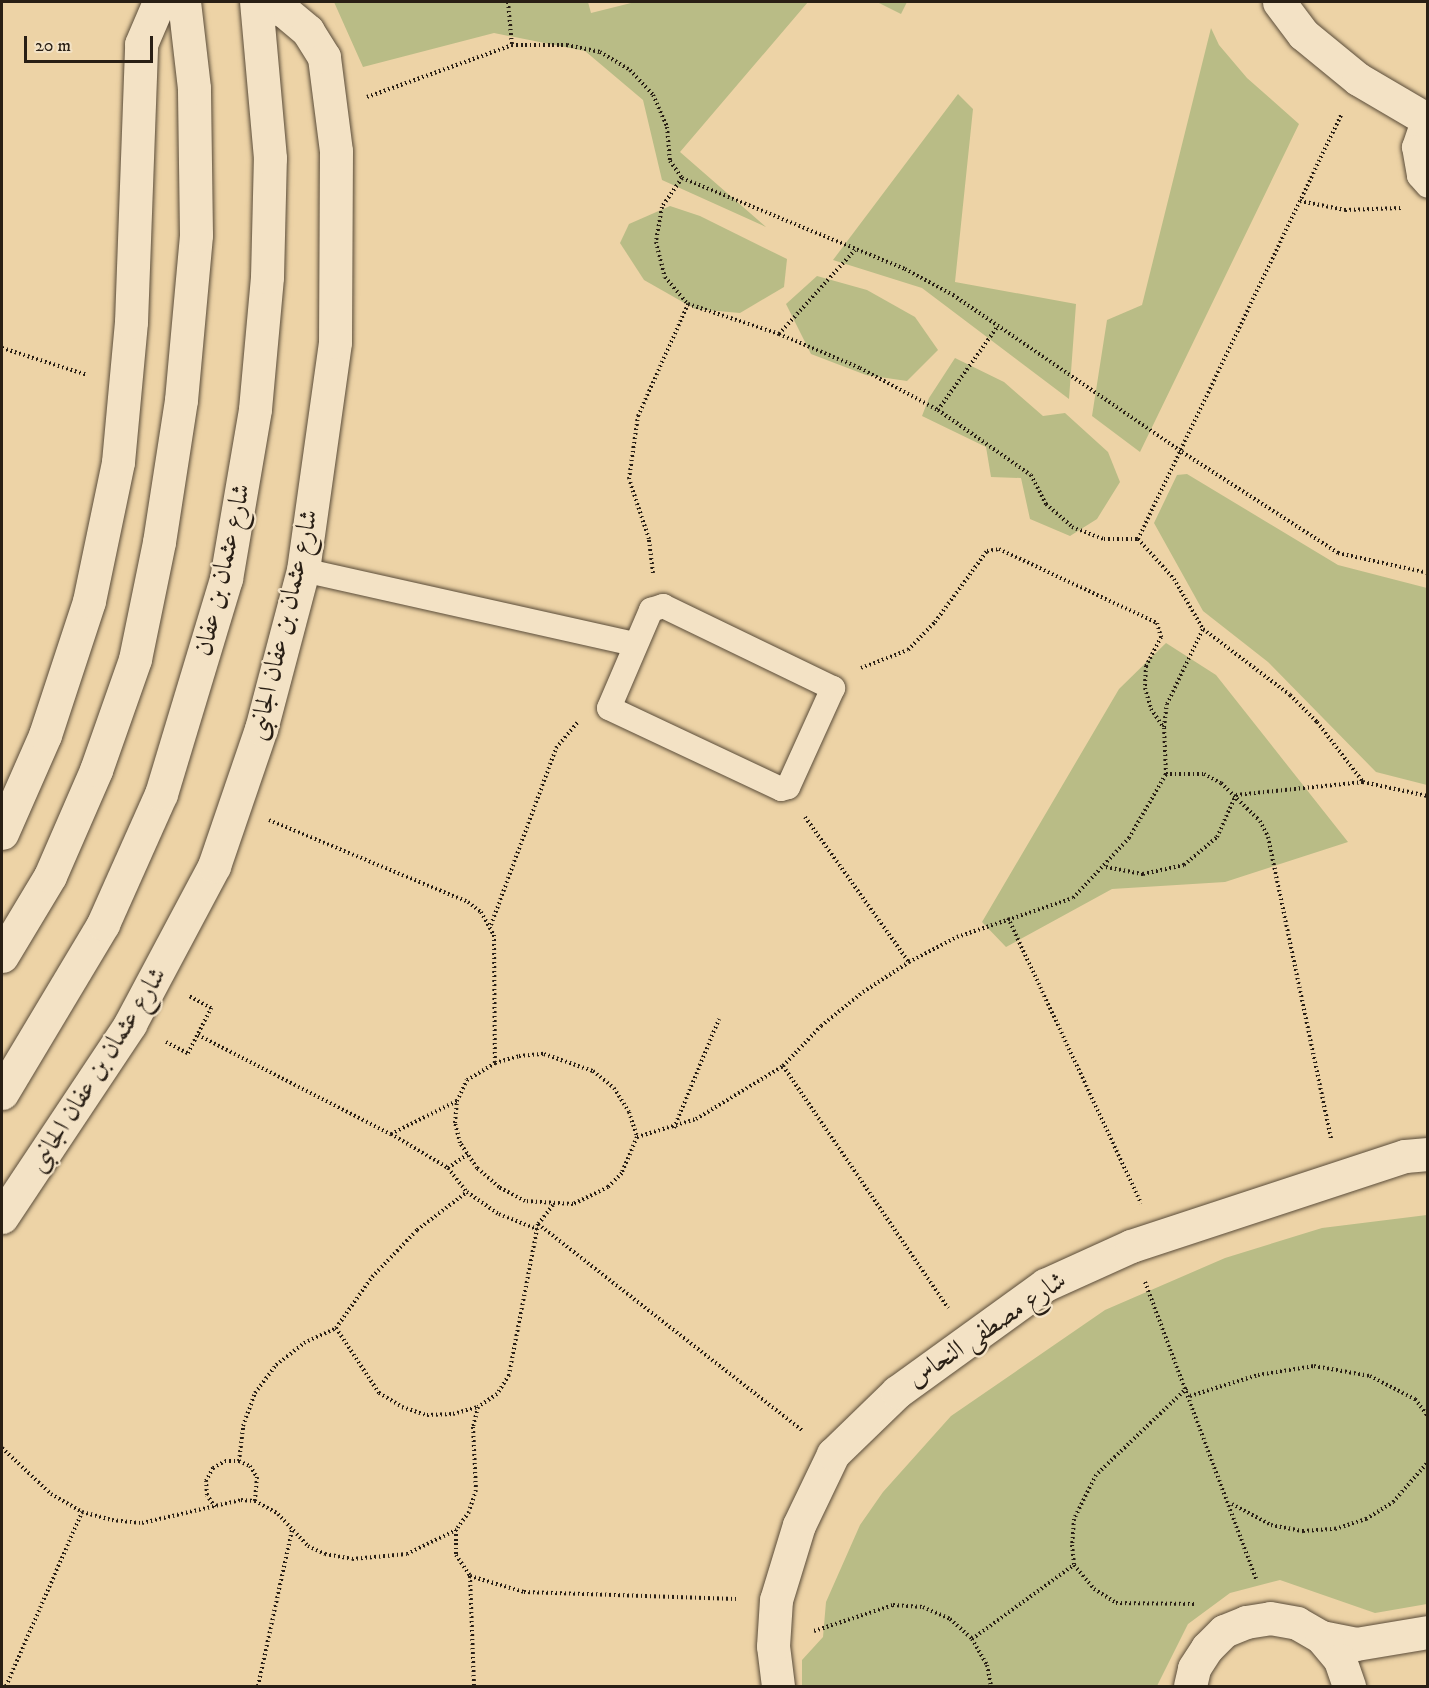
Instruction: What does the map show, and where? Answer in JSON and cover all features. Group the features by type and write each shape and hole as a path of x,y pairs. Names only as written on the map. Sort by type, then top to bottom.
{"street":[{"path":"2,833 45,735 89,601 118,462 131,322 141,44 159,2"},
{"path":"2,956 50,876 96,770 135,659 159,542 181,400 196,235 194,88 184,2"},
{"name":"شارع عثمان بن عفان الجانبى","path":"2,1217 130,1024 195,904 235,806 261,729 303,570 335,342 336,150 324,57 308,31 285,11 258,2"},
{"name":"شارع عثمان بن عفان","path":"2,1093 103,924 161,794 226,579 255,409 267,277 270,158 258,2"},
{"path":"1279,2 1303,34 1358,79 1426,119"},
{"name":"شارع مصطفى النحاس","path":"778,1686 773,1646 776,1600 799,1525 833,1454 897,1392 968,1337 1046,1285 1143,1240 1405,1156 1428,1154"},
{"path":"1190,1686 1200,1658 1224,1632 1246,1622 1270,1618 1297,1623 1321,1637 1356,1644 1428,1632"},
{"path":"1321,1637 1340,1660 1349,1686"}],"lane":[{"path":"1426,119 1414,147 1419,176 1428,186"},
{"path":"303,570 635,644"},
{"path":"663,606 833,688 785,789 609,708 635,644 656,607 663,606"}],"path":[{"path":"508,2 512,45"},
{"path":"330,110 512,45 567,45 600,52 630,70 653,95 667,127 670,161 682,178 906,269 998,326 1182,452 1338,553 1428,573"},
{"path":"1138,539 1182,452 1358,79"},
{"path":"682,178 662,207 656,242 666,277 688,304 779,334 860,368 938,410 1031,475 1046,504 1072,527 1104,539 1138,539 1174,579 1203,629 1290,695 1317,722 1363,782"},
{"path":"1300,201 1345,210 1391,210 1409,206"},
{"path":"779,334 855,250"},
{"path":"656,607 649,539 629,479 638,417 688,304"},
{"path":"938,410 998,326"},
{"path":"2,348 124,388"},
{"path":"833,688 855,672 908,650 942,614 987,551 999,549 1157,622 1161,638 1146,666 1145,688 1151,709 1164,727"},
{"path":"637,1137 674,1128 783,1066 821,1026 863,992 909,962 957,937 1072,898 1106,867 1129,838 1166,774 1164,727 1167,704 1203,629"},
{"path":"495,1063 490,926 556,748 568,729 587,715 609,708"},
{"path":"1166,774 1204,774 1236,795 1260,821 1268,837 1339,1177"},
{"path":"1236,795 1363,782 1428,796"},
{"path":"785,789 909,962"},
{"path":"1106,867 1143,874 1184,865 1217,837 1236,795"},
{"path":"235,806 468,902 490,926"},
{"path":"1008,918 1143,1240 1187,1388 1231,1504 1270,1618"},
{"path":"674,1128 719,1018"},
{"path":"198,1035 391,1134 448,1168 467,1192 499,1214 537,1229"},
{"path":"544,1054 594,1071 614,1088 628,1112 637,1137 632,1156 609,1187 573,1204 553,1205 525,1201 499,1187 468,1154 454,1123 457,1101 467,1080 495,1063 519,1056 544,1054"},
{"path":"783,1066 968,1337"},
{"path":"391,1134 457,1101"},
{"path":"448,1168 468,1154"},
{"path":"238,1461 243,1426 255,1393 276,1365 304,1343 336,1328 372,1276 417,1230 467,1192"},
{"path":"336,1328 379,1393 402,1407 427,1415 453,1414 478,1407 497,1394 509,1375 538,1224 553,1205"},
{"path":"538,1224 833,1454"},
{"path":"1190,1396 1258,1376 1314,1366 1370,1376 1415,1399 1428,1416"},
{"path":"1187,1388 1117,1453 1087,1489 1074,1519 1074,1565 1094,1589 1116,1603 1203,1605"},
{"path":"2,1448 51,1494 82,1512 112,1520 142,1523 255,1501 278,1514 317,1550 352,1559 407,1554 456,1530 469,1512 476,1490 473,1426 478,1407"},
{"path":"215,1507 207,1488 213,1468 225,1461 238,1461 257,1477 255,1501"},
{"path":"1231,1504 1271,1525 1303,1531 1335,1529 1366,1519 1393,1502 1428,1462"},
{"path":"6,1686 82,1512"},
{"path":"258,1686 292,1529"},
{"path":"456,1530 456,1555 470,1576 474,1686"},
{"path":"972,1639 1074,1565"},
{"path":"470,1576 496,1586 555,1594 776,1600"},
{"path":"773,1646 893,1605 923,1607 950,1619 972,1639 987,1665 991,1686"}],"green space":[{"path":"334,2 588,2 591,13 635,2 808,2 680,152 766,227 662,180 643,100 585,51 494,33 363,67"},
{"path":"877,2 907,2 901,14"},
{"path":"1211,28 1219,45 1247,78 1299,124 1140,452 1092,416 1107,320 1142,305"},
{"path":"958,94 973,109 955,282 1076,304 1069,399 922,288 833,260"},
{"path":"670,206 700,216 787,259 784,287 740,313 695,309 644,280 620,243 629,224"},
{"path":"817,276 867,290 915,317 938,350 907,381 866,375 811,354 786,304"},
{"path":"955,358 1004,382 1043,416 1065,413 1108,452 1120,482 1097,519 1070,536 1030,519 1021,478 991,477 986,447 922,416 929,398"},
{"path":"1187,474 1338,565 1427,588 1427,785 1376,772 1268,662 1203,611 1154,523 1177,475"},
{"path":"1166,643 1216,675 1348,842 1225,882 1112,889 1006,947 982,922 1119,689"},
{"path":"1427,1215 1427,1604 1375,1613 1280,1580 1230,1593 1188,1624 1157,1686 802,1686 802,1660 823,1637 826,1602 860,1525 883,1492 951,1416 1105,1310 1225,1258 1322,1228"}]}
